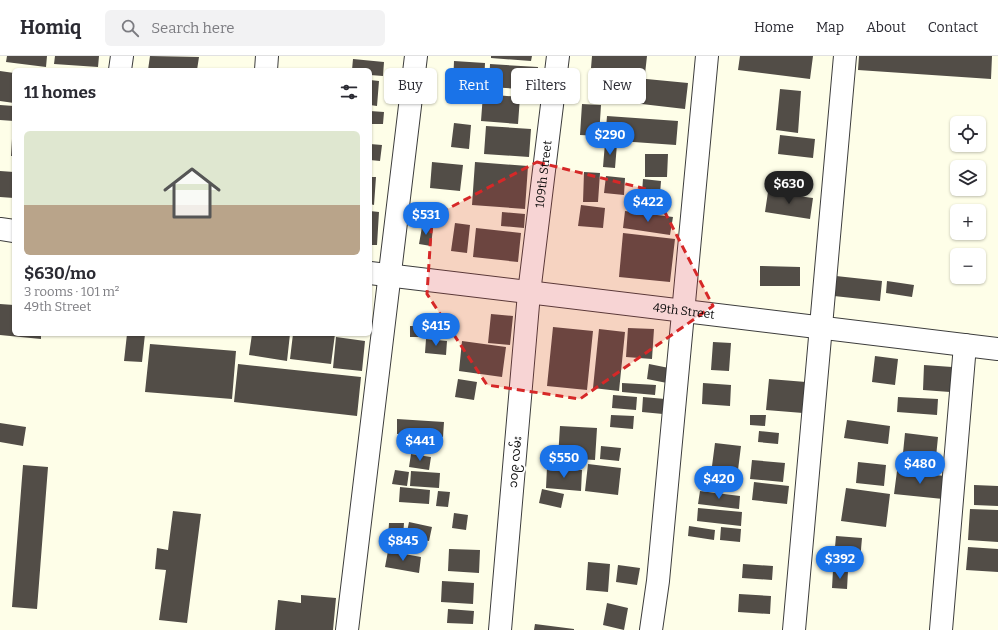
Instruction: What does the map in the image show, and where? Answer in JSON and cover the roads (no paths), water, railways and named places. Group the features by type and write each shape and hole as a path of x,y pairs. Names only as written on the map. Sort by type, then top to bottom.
{"street":[{"path":"120,68 122,56"},
{"path":"266,68 267,56"},
{"path":"347,630 380,274 416,56"},
{"name":"109th Street","path":"529,293 558,56"},
{"path":"651,630 658,582 707,56"},
{"path":"794,630 845,56"},
{"path":"0,229 12,231"},
{"name":"49th Street","path":"380,274 998,349"},
{"name":"၁၀၉ လမ်း","path":"500,630 529,293"},
{"path":"941,630 965,345"}]}
